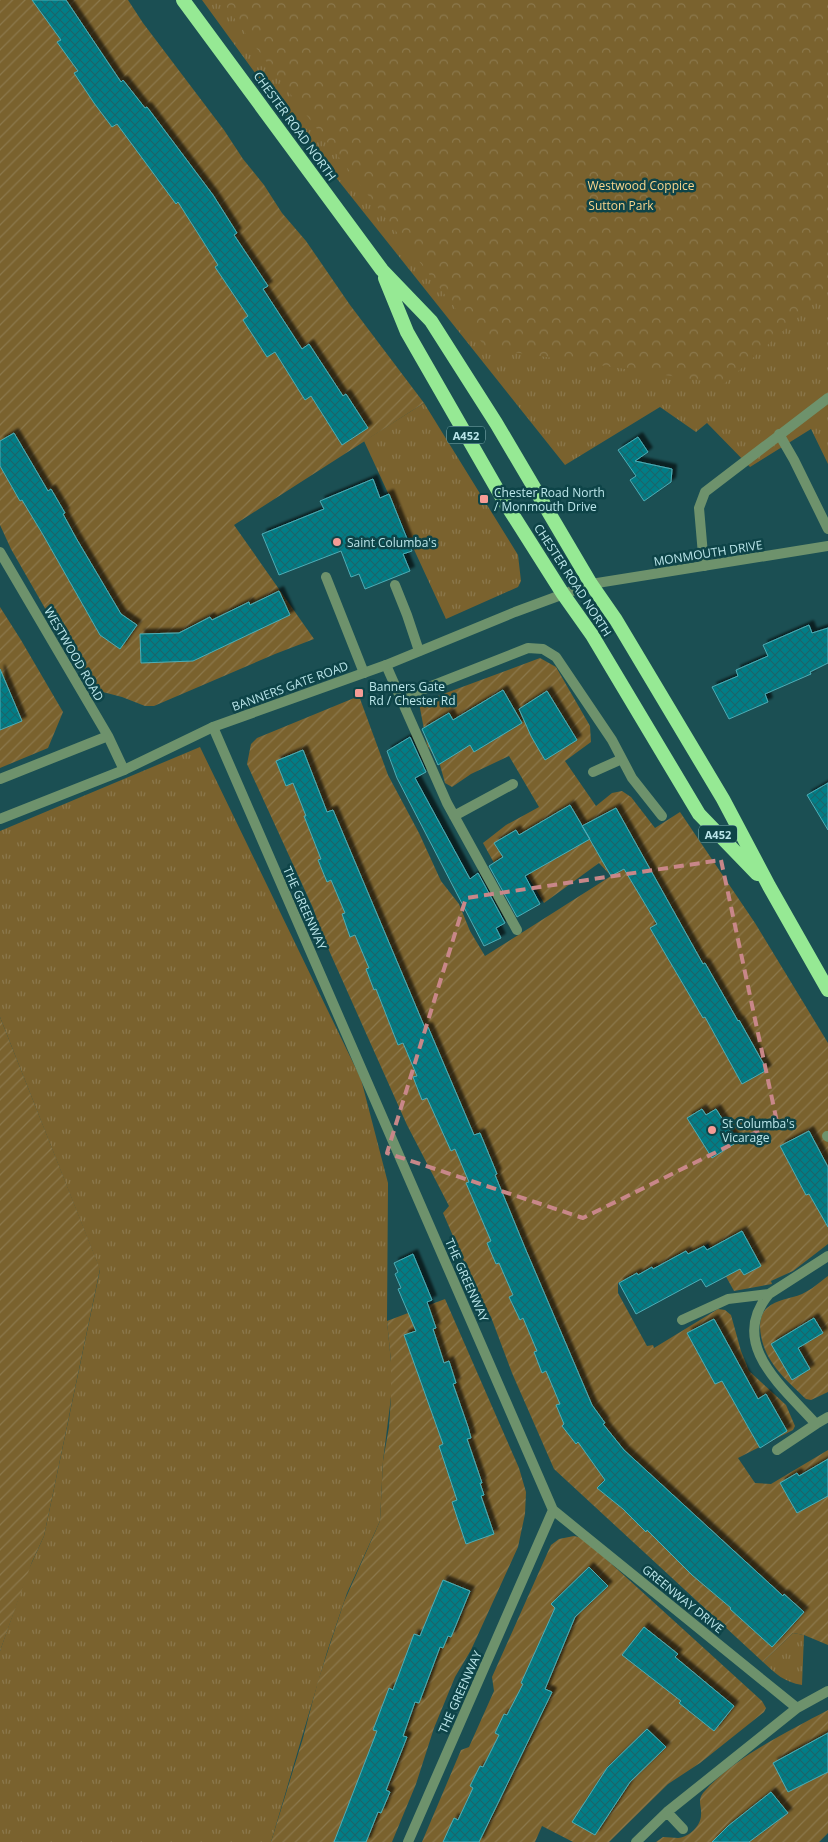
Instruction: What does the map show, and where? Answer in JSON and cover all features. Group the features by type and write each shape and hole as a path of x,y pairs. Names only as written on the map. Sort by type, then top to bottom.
{"highway":[{"name":"CHESTER ROAD NORTH","path":"183,0 382,270 431,321 500,431 591,584 616,620 718,791 828,990"},
{"name":"CHESTER ROAD NORTH","path":"382,270 407,332 504,501 563,594 592,635 699,814 769,886"}],"street":[{"path":"704,566 699,508 705,492 828,398"},
{"path":"779,434 828,529"},
{"name":"MONMOUTH DRIVE","path":"591,584 828,546"},
{"name":"WESTWOOD ROAD","path":"0,552 108,736 124,770"},
{"path":"326,576 364,673"},
{"name":"BANNERS GATE ROAD","path":"0,818 124,770 213,727 386,665 591,584"},
{"path":"395,585 420,652"},
{"path":"401,698 528,648 543,648 556,657 612,740 632,778 662,816"},
{"path":"386,665 454,816 517,930"},
{"name":"THE GREENWAY","path":"213,727 553,1510 408,1842"},
{"path":"0,780 108,736"},
{"path":"594,772 622,759"},
{"path":"454,816 513,784"},
{"path":"816,1424 764,1365 754,1341 754,1320 760,1304 768,1294 828,1256"},
{"path":"682,1320 728,1300 768,1294"},
{"path":"777,1450 828,1417"},
{"name":"GREENWAY DRIVE","path":"553,1510 797,1708"},
{"path":"636,1842 666,1812 797,1708 828,1692"},
{"path":"666,1812 683,1829"}],"highlighted area":[{"path":"721,860 777,1122 583,1218 387,1153 466,898"}],"green space":[{"path":"0,0 128,0 143,23 264,185 282,213 306,241 350,305 424,403 234,525 314,639 154,706 145,706 99,691 62,638 11,549 0,525"},
{"name":"Westwood Coppice","path":"202,0 828,0 828,464 811,429 750,467 707,423 696,432 660,407 565,465 279,106"},
{"name":"Westwood Coppice","path":"221,0 828,0 828,290 724,384 486,348 294,99"},
{"path":"424,403 518,555 521,581 518,587 446,619 364,441"},
{"path":"0,607 63,712 48,748 0,768"},
{"path":"540,658 556,667 590,726 591,742 565,761 596,806 612,793 622,791 631,797 655,828 680,812 755,923 828,1043 828,1244 793,1271 771,1281 772,1284 734,1291 708,1244 688,1255 686,1251 653,1269 652,1267 638,1275 637,1273 618,1283 618,1293 647,1346 653,1345 654,1348 718,1309 725,1310 731,1315 749,1371 786,1405 795,1426 793,1430 738,1458 755,1483 771,1484 828,1450 828,1645 804,1635 793,1633 763,1662 554,1469 512,1373 491,1317 476,1289 443,1213 449,1206 407,1125 323,937 313,908 247,764 251,744 257,738 359,696 388,775 419,833 441,881 459,904 470,931 485,956 611,876 599,863 544,903 524,870 504,881 483,843 506,825 539,807 509,756 471,774 452,787 445,783 440,765 427,745 419,703"},
{"path":"200,747 361,1079 388,1183 387,1321 391,1362 391,1397 383,1461 380,1521 347,1593 327,1652 271,1842 0,1842 0,1651 28,1571 44,1536 100,1270 0,1017 0,831"},
{"path":"0,1017 100,1269 44,1536 32,1562 0,1651"},
{"path":"828,1276 828,1392 811,1400 806,1399 782,1375 769,1358 761,1338 760,1321 764,1312 771,1305 805,1292"},
{"path":"445,1299 519,1468 526,1492 525,1514 518,1547 471,1650 455,1677 434,1728 416,1784 392,1842 271,1842 303,1738 318,1681 344,1602 380,1521 383,1461 389,1427 391,1397 391,1362 387,1321"},
{"path":"574,1536 583,1538 762,1701 766,1708 764,1712 700,1763 668,1784 609,1842 573,1842 542,1826 535,1842 422,1842 461,1750 469,1747 494,1691 492,1677 551,1545 559,1539"},
{"path":"793,1633 804,1635 802,1685 785,1680 763,1662"},
{"path":"828,1710 828,1833 819,1842 656,1842 663,1837 682,1837 697,1827 701,1812 701,1796 729,1768 795,1727"}],"building":[{"path":"32,0 66,0 121,82 123,80 145,108 147,107 213,195 237,233 234,235 268,286 263,289 302,349 309,344 343,396 346,394 368,428 342,445 311,396 305,400 275,352 267,357 243,320 248,316 215,267 218,265 178,202 176,204 117,124 112,127 94,103 74,73 78,71 57,42 61,40"},
{"path":"14,433 48,491 51,489 65,513 63,514 76,538 121,614 137,625 120,649 100,635 42,533 22,500 20,501 0,466 0,441"},
{"path":"638,437 648,452 635,461 672,469 671,482 644,501 630,480 636,476 618,450"},
{"name":"Saint Columba's","path":"373,479 380,498 389,494 412,551 403,554 410,571 365,589 359,574 351,577 341,551 279,575 262,534 324,509 320,501"},
{"path":"279,591 290,615 193,661 141,663 140,634 179,633 210,617 212,620 249,602 250,605"},
{"path":"809,625 812,633 828,628 828,663 810,672 811,674 765,694 768,702 729,719 712,687 738,676 736,670 768,656 763,645"},
{"path":"0,669 22,721 0,730"},
{"path":"503,690 522,723 474,752 470,745 438,765 422,729 449,713 453,720"},
{"path":"547,691 577,740 545,760 531,736 519,709"},
{"path":"410,737 426,772 415,778 470,879 478,873 505,923 496,928 501,938 484,946 397,778 387,751"},
{"path":"303,750 327,812 333,810 425,1028 428,1027 474,1135 480,1133 525,1248 592,1405 605,1423 603,1424 624,1450 783,1596 784,1594 804,1612 772,1647 731,1608 692,1575 647,1530 646,1532 623,1509 597,1488 605,1480 578,1442 576,1444 562,1426 564,1424 556,1405 560,1404 546,1371 542,1373 534,1352 537,1351 523,1318 520,1320 509,1297 513,1295 499,1263 496,1264 487,1243 491,1241 466,1183 469,1182 455,1149 451,1151 427,1098 422,1100 413,1077 417,1076 403,1043 398,1045 376,989 374,990 366,969 369,968 355,935 350,937 342,914 345,913 331,880 327,882 318,860 321,859 293,783 286,786 276,761"},
{"path":"828,783 828,830 807,795"},
{"path":"570,805 590,839 525,876 540,904 517,917 489,866 503,857 494,843 516,830 519,835"},
{"path":"616,808 703,964 705,963 767,1070 742,1084 705,1017 703,1018 650,928 657,924 624,869 611,876 582,826"},
{"name":"St Columba's Vicarage","path":"702,1109 706,1115 716,1109 737,1142 712,1158 687,1118"},
{"path":"809,1131 828,1167 828,1227 809,1194 806,1195 780,1146"},
{"path":"742,1231 761,1266 744,1275 740,1269 706,1287 701,1279 636,1314 619,1283 637,1273 638,1275 652,1267 653,1269 686,1251 688,1254 704,1246 707,1250"},
{"path":"413,1254 432,1300 427,1302 436,1328 433,1329 444,1363 449,1361 456,1383 453,1384 471,1438 467,1439 482,1483 480,1483 484,1495 481,1496 494,1534 466,1544 452,1502 457,1500 439,1446 443,1444 404,1335 416,1331 398,1289 401,1288 395,1274 398,1272 394,1263"},
{"path":"814,1318 823,1333 798,1348 810,1369 792,1380 771,1344"},
{"path":"714,1319 758,1399 766,1394 787,1431 760,1448 722,1381 715,1384 687,1333"},
{"path":"828,1459 828,1496 797,1513 780,1483 797,1473 799,1476"},
{"path":"589,1567 608,1586 575,1617 545,1689 552,1692 479,1842 443,1842 454,1818 458,1820 473,1788 470,1786 480,1766 483,1767 499,1735 495,1733 504,1714 507,1715 523,1684 521,1683 555,1608 551,1604"},
{"path":"443,1580 470,1591 451,1637 448,1636 443,1648 440,1647 419,1703 415,1702 403,1736 407,1737 386,1790 390,1792 381,1813 378,1812 366,1842 334,1842 377,1731 373,1730 389,1688 393,1690 414,1634 420,1636"},
{"path":"644,1627 678,1654 675,1657 734,1706 714,1731 679,1703 681,1701 622,1655"},
{"path":"647,1729 666,1747 630,1782 595,1835 572,1822 607,1768"},
{"path":"828,1733 828,1772 788,1792 773,1763"},
{"path":"771,1792 788,1813 749,1842 712,1842 728,1826"}],"place":[{"name":"Chester Road North / Monmouth Drive","path":"484,499"},
{"name":"Saint Columba's","path":"337,542"},
{"name":"Banners Gate Rd / Chester Rd","path":"359,693"},
{"name":"St Columba's Vicarage","path":"712,1130"}],"park label":[{"name":"Sutton Park","path":"621,205"}]}
